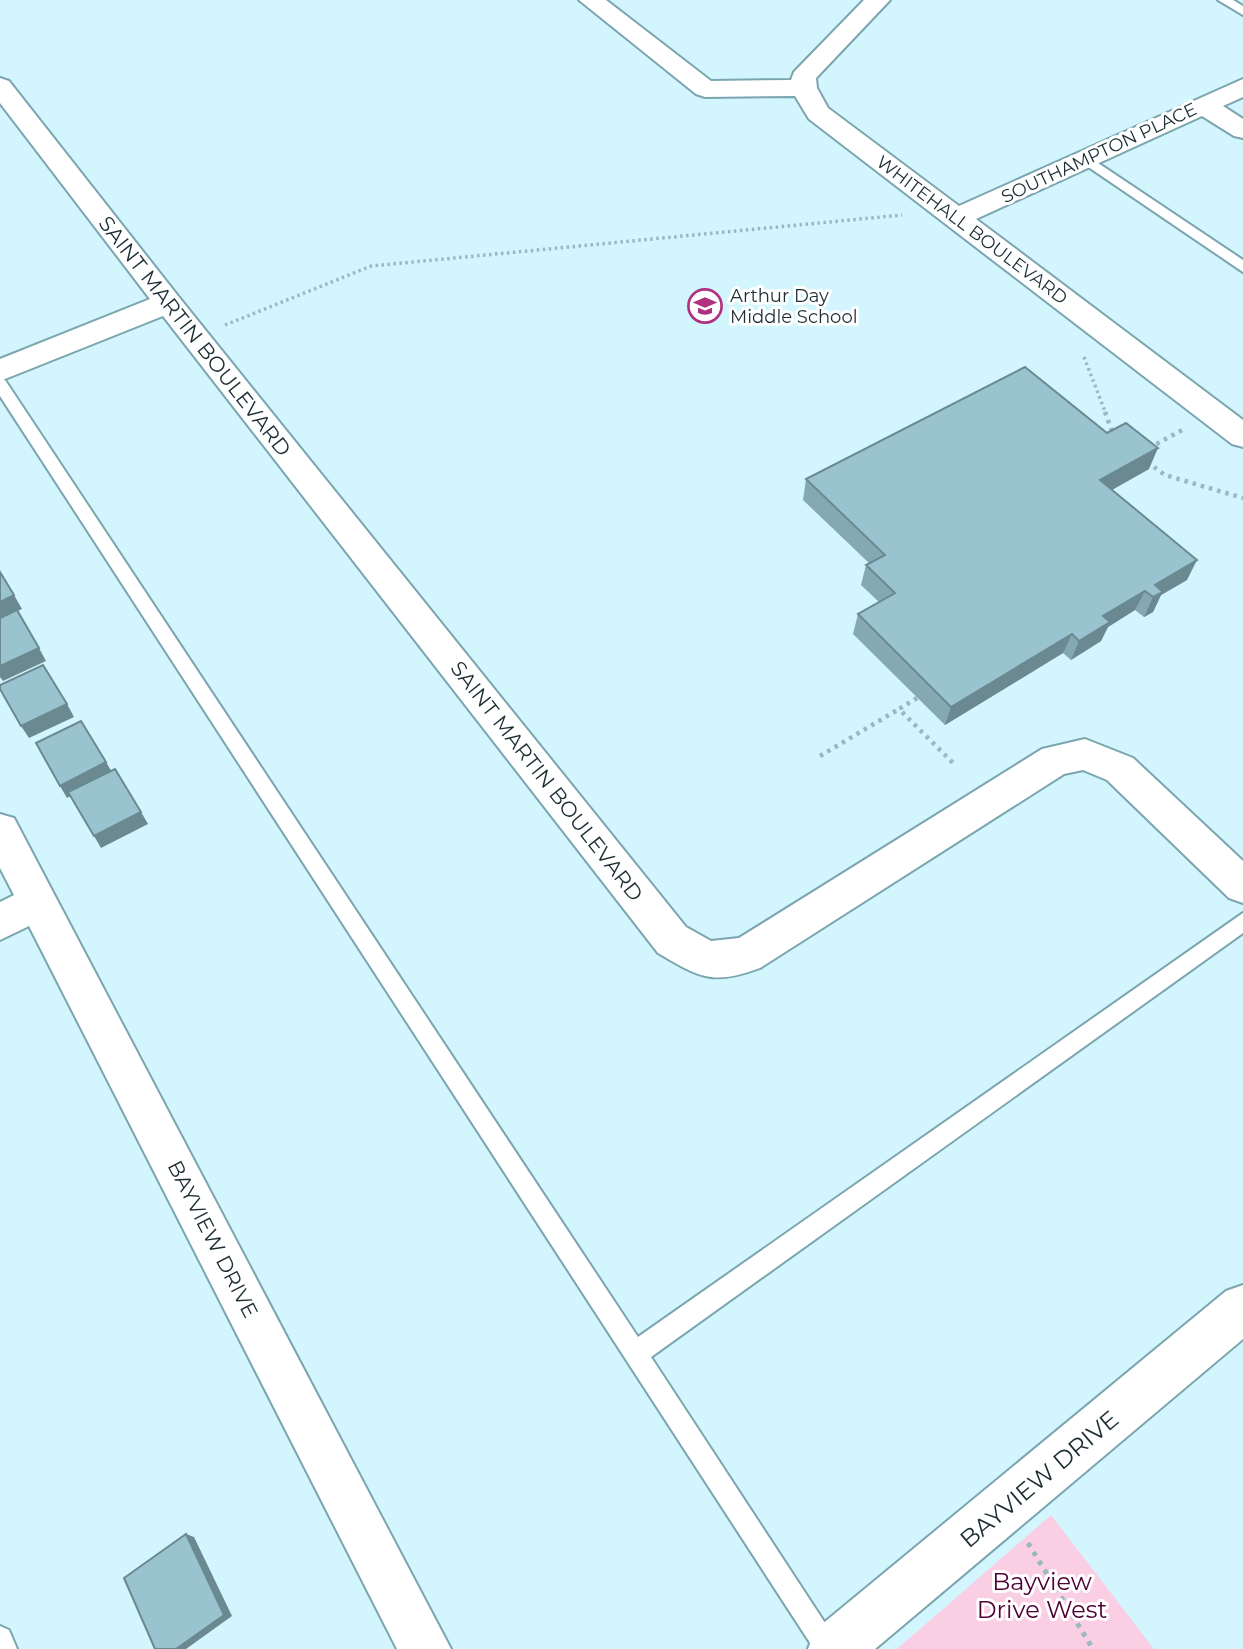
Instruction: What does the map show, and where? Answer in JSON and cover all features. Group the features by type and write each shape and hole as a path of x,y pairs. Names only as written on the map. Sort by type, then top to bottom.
{"street":[{"path":"591,0 705,89 804,88 803,76 878,0"},
{"name":"SAINT MARTIN BOULEVARD","path":"0,86 168,303 672,940 707,960 746,955 1055,760 1085,754 1120,769 1243,886"},
{"name":"SOUTHAMPTON PLACE","path":"956,218 1243,87"},
{"name":"WHITEHALL BOULEVARD","path":"804,88 818,113 1243,436"},
{"path":"1203,106 1243,130"},
{"path":"4,136 32,126"},
{"path":"0,371 168,303"},
{"name":"BAYVIEW DRIVE","path":"0,830 19,912 425,1649"},
{"name":"BAYVIEW DRIVE","path":"834,1649 1243,1308"}],"lane":[{"path":"1224,0 1243,11"},
{"path":"1086,159 1243,267"},
{"path":"0,384 829,1649"},
{"path":"635,1354 1243,922"},
{"path":"0,1639 4,1649"}],"path":[{"path":"195,337 371,266 905,215"},
{"path":"1083,354 1114,435 1122,442"},
{"path":"1147,449 1179,432"},
{"path":"1138,454 1164,475 1243,498"},
{"path":"820,756 918,698"},
{"path":"899,709 955,765"},
{"path":"1004,1508 1054,1583 1093,1649"}],"green space":[{"name":"Bayview Drive West","path":"1051,1515 1154,1649 897,1649"}],"building":[{"path":"1025,367 1107,433 1126,423 1158,448 1100,480 1197,560 1155,585 1163,592 1153,597 1145,591 1103,616 1110,622 1079,641 1072,634 951,707 858,614 895,593 866,565 885,555 806,479"},
{"path":"0,572 14,595 0,602"},
{"path":"17,610 39,648 0,666 0,618"},
{"path":"43,665 67,704 21,726 0,685"},
{"path":"81,721 106,762 60,786 36,743"},
{"path":"115,769 141,812 94,836 68,792"},
{"path":"186,1534 224,1615 176,1649 155,1649 124,1578"}],"place":[{"name":"Arthur Day Middle School","path":"705,306"}]}
